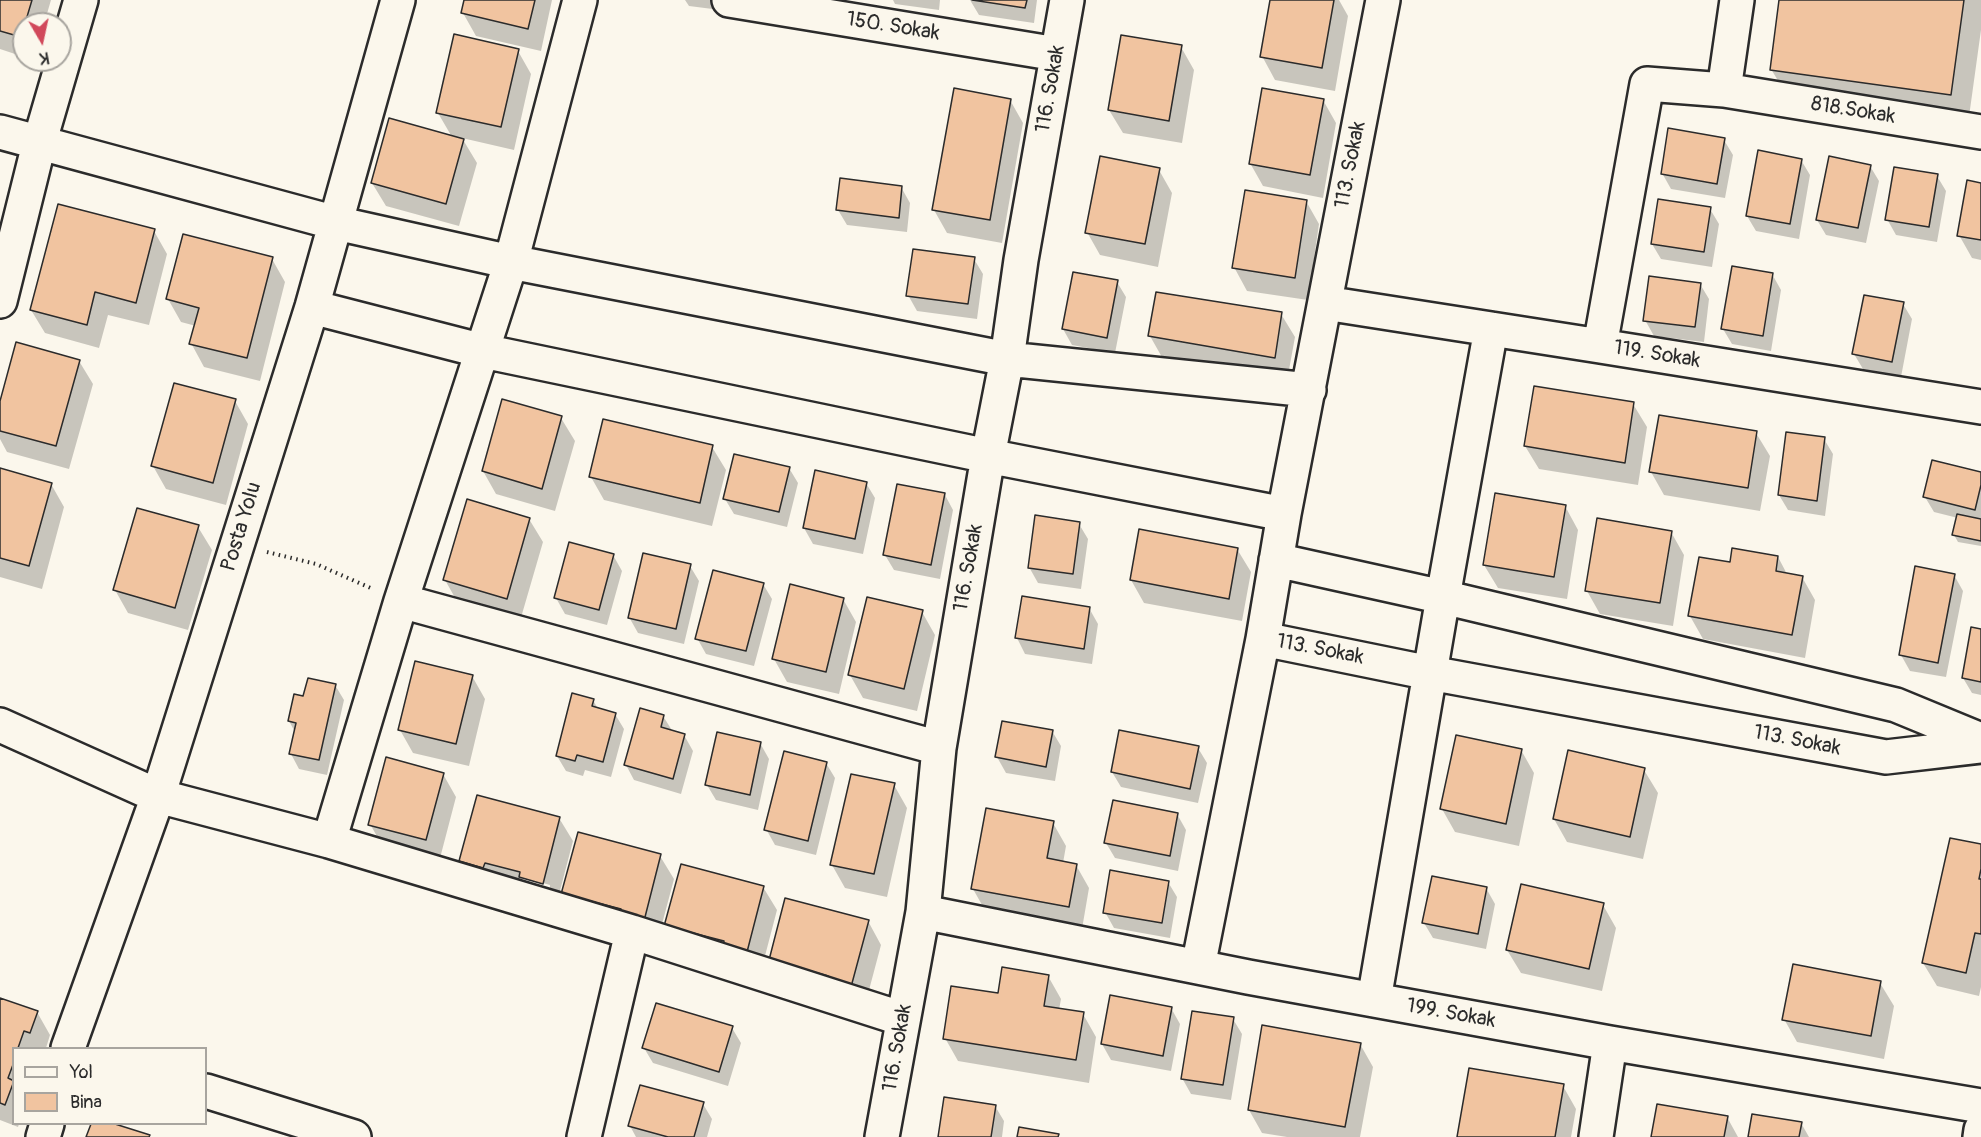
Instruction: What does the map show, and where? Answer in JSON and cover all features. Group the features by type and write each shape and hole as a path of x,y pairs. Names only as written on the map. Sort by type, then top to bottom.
{"street":[{"path":"0,301 39,144 81,0"},
{"name":"Posta Yolu","path":"68,1047 158,796 312,308 398,0"},
{"path":"329,841 401,601 511,262 580,0"},
{"name":"150. Sokak","path":"729,0 1057,54"},
{"name":"116. Sokak","path":"882,1137 923,912 939,748 1067,0"},
{"name":"113. Sokak","path":"1383,0 1284,514 1263,639 1430,673 1886,758 1981,746"},
{"path":"1724,90 1737,0"},
{"name":"119. Sokak","path":"1724,90 1647,84 1600,346 1981,407"},
{"name":"818.Sokak","path":"1724,90 1981,132"},
{"path":"0,132 336,222 511,262 1007,359 1308,390"},
{"path":"1324,303 1600,346"},
{"path":"312,308 483,351 988,456 1284,514"},
{"path":"1374,1000 1491,329"},
{"path":"1276,560 1443,597 1896,705 1981,740"},
{"path":"401,601 939,748"},
{"path":"1198,968 1263,639"},
{"path":"0,725 158,796 329,841 632,932 903,1019"},
{"name":"199. Sokak","path":"923,912 1198,968 1610,1043 1981,1106"},
{"path":"584,1137 632,932"},
{"path":"1596,1137 1610,1043"},
{"path":"207,1091 354,1137"},
{"path":"1980,1137 1981,1130"}],"path":[{"path":"237,545 316,564 401,601"}],"building":[{"path":"0,0 32,0 28,12 12,12 12,34 0,31"},
{"path":"464,0 535,0 528,29 461,13"},
{"path":"972,0 1027,0 1025,8"},
{"path":"1270,0 1334,0 1322,68 1260,57"},
{"path":"1779,0 1964,0 1951,95 1770,70"},
{"path":"454,34 519,49 501,127 436,113"},
{"path":"1121,35 1182,45 1169,121 1108,110"},
{"path":"954,88 1011,99 990,220 932,210"},
{"path":"1262,88 1324,99 1310,175 1249,164"},
{"path":"389,118 464,139 446,204 371,183"},
{"path":"1668,128 1725,138 1717,184 1661,174"},
{"path":"1758,150 1802,159 1790,224 1746,216"},
{"path":"1100,156 1160,168 1145,244 1085,233"},
{"path":"1829,156 1871,165 1858,228 1816,220"},
{"path":"1894,167 1938,174 1929,227 1885,220"},
{"path":"840,178 902,186 899,218 836,210"},
{"path":"1967,180 1981,183 1981,240 1957,236"},
{"path":"1245,190 1307,200 1295,278 1232,268"},
{"path":"1658,199 1711,207 1704,252 1651,244"},
{"path":"58,204 155,229 136,303 95,292 87,325 30,310"},
{"path":"183,234 273,257 247,358 189,344 199,308 166,299"},
{"path":"913,249 975,257 968,304 906,296"},
{"path":"1732,266 1773,273 1763,336 1721,329"},
{"path":"1073,272 1118,280 1107,338 1062,329"},
{"path":"1649,276 1701,283 1695,327 1643,321"},
{"path":"1156,292 1282,312 1275,358 1148,336"},
{"path":"1864,295 1904,302 1892,362 1852,354"},
{"path":"16,342 80,360 56,446 0,431 0,401"},
{"path":"174,383 236,399 213,483 151,466"},
{"path":"1534,386 1634,402 1625,463 1524,446"},
{"path":"502,399 562,416 542,489 482,471"},
{"path":"1659,415 1757,431 1748,488 1649,472"},
{"path":"603,419 713,445 700,503 589,477"},
{"path":"1786,432 1825,437 1817,501 1778,495"},
{"path":"734,454 790,467 779,512 723,499"},
{"path":"1932,460 1981,472 1981,485 1975,510 1923,497"},
{"path":"0,468 52,483 29,566 0,558"},
{"path":"815,470 867,482 855,539 803,528"},
{"path":"897,484 945,493 931,565 883,555"},
{"path":"1495,493 1566,505 1554,577 1483,565"},
{"path":"467,499 530,518 507,599 443,580"},
{"path":"137,508 199,525 175,608 113,590"},
{"path":"1957,514 1981,519 1981,541 1952,535"},
{"path":"1035,515 1080,522 1073,574 1028,568"},
{"path":"1597,518 1672,531 1660,603 1585,591"},
{"path":"1139,529 1238,548 1229,599 1130,580"},
{"path":"569,542 614,554 599,610 554,598"},
{"path":"1732,548 1778,556 1776,571 1803,576 1792,635 1688,616 1699,557 1730,562"},
{"path":"643,553 691,564 676,629 628,618"},
{"path":"1915,566 1955,574 1938,663 1899,655"},
{"path":"713,570 764,583 746,651 695,639"},
{"path":"790,584 844,598 826,672 772,659"},
{"path":"1022,596 1090,607 1084,649 1015,638"},
{"path":"867,597 923,610 904,689 848,675"},
{"path":"1971,627 1981,629 1981,682 1962,678"},
{"path":"415,661 473,675 456,744 398,730"},
{"path":"308,678 336,684 319,760 289,754 296,723 288,721 294,694 303,696"},
{"path":"572,693 594,699 592,706 616,713 603,762 577,755 575,761 556,756"},
{"path":"640,708 664,715 661,727 685,734 673,779 624,765"},
{"path":"1002,721 1053,730 1046,767 995,757"},
{"path":"1119,730 1199,746 1190,789 1111,772"},
{"path":"717,732 761,742 750,795 705,785"},
{"path":"1456,735 1522,749 1506,824 1440,809"},
{"path":"1568,750 1645,768 1630,837 1553,819"},
{"path":"784,751 827,762 808,841 764,830"},
{"path":"386,757 444,773 426,840 368,825"},
{"path":"851,774 895,783 874,874 830,865"},
{"path":"477,795 560,817 543,884 519,877 520,872 485,863 483,868 459,861"},
{"path":"1113,800 1178,813 1170,856 1104,843"},
{"path":"986,808 1054,821 1047,858 1077,864 1069,907 971,889"},
{"path":"578,832 661,854 644,921 620,915 621,909 586,900 584,905 560,898"},
{"path":"1950,838 1981,844 1979,879 1981,879 1981,934 1975,933 1966,973 1922,963"},
{"path":"681,864 764,886 747,952 723,946 724,941 689,932 688,936 663,930"},
{"path":"1110,870 1169,881 1162,923 1103,913"},
{"path":"1432,876 1487,887 1478,934 1422,923"},
{"path":"1521,884 1604,903 1589,969 1506,950"},
{"path":"785,898 869,920 851,987 828,981 828,976 793,966 792,971 768,964"},
{"path":"1793,964 1881,981 1871,1036 1782,1020"},
{"path":"1002,967 1049,975 1044,1006 1084,1012 1076,1060 943,1039 951,986 998,993"},
{"path":"1110,995 1172,1007 1163,1056 1101,1044"},
{"path":"0,998 38,1011 30,1033 24,1031 18,1047 12,1047 12,1067 8,1078 12,1080 12,1086 5,1105 0,1103"},
{"path":"656,1003 733,1026 719,1072 642,1048"},
{"path":"1192,1011 1234,1017 1223,1085 1181,1079"},
{"path":"1262,1025 1361,1043 1345,1127 1248,1110"},
{"path":"1469,1068 1564,1084 1555,1137 1457,1137"},
{"path":"640,1085 704,1102 694,1137 668,1137 628,1126"},
{"path":"944,1097 996,1105 991,1137 938,1137"},
{"path":"1657,1104 1728,1116 1724,1137 1651,1137"},
{"path":"1752,1114 1802,1122 1799,1137 1748,1137"},
{"path":"91,1125 118,1125 150,1135 149,1137 86,1137"},
{"path":"1019,1127 1059,1134 1058,1137 1017,1137"}]}
